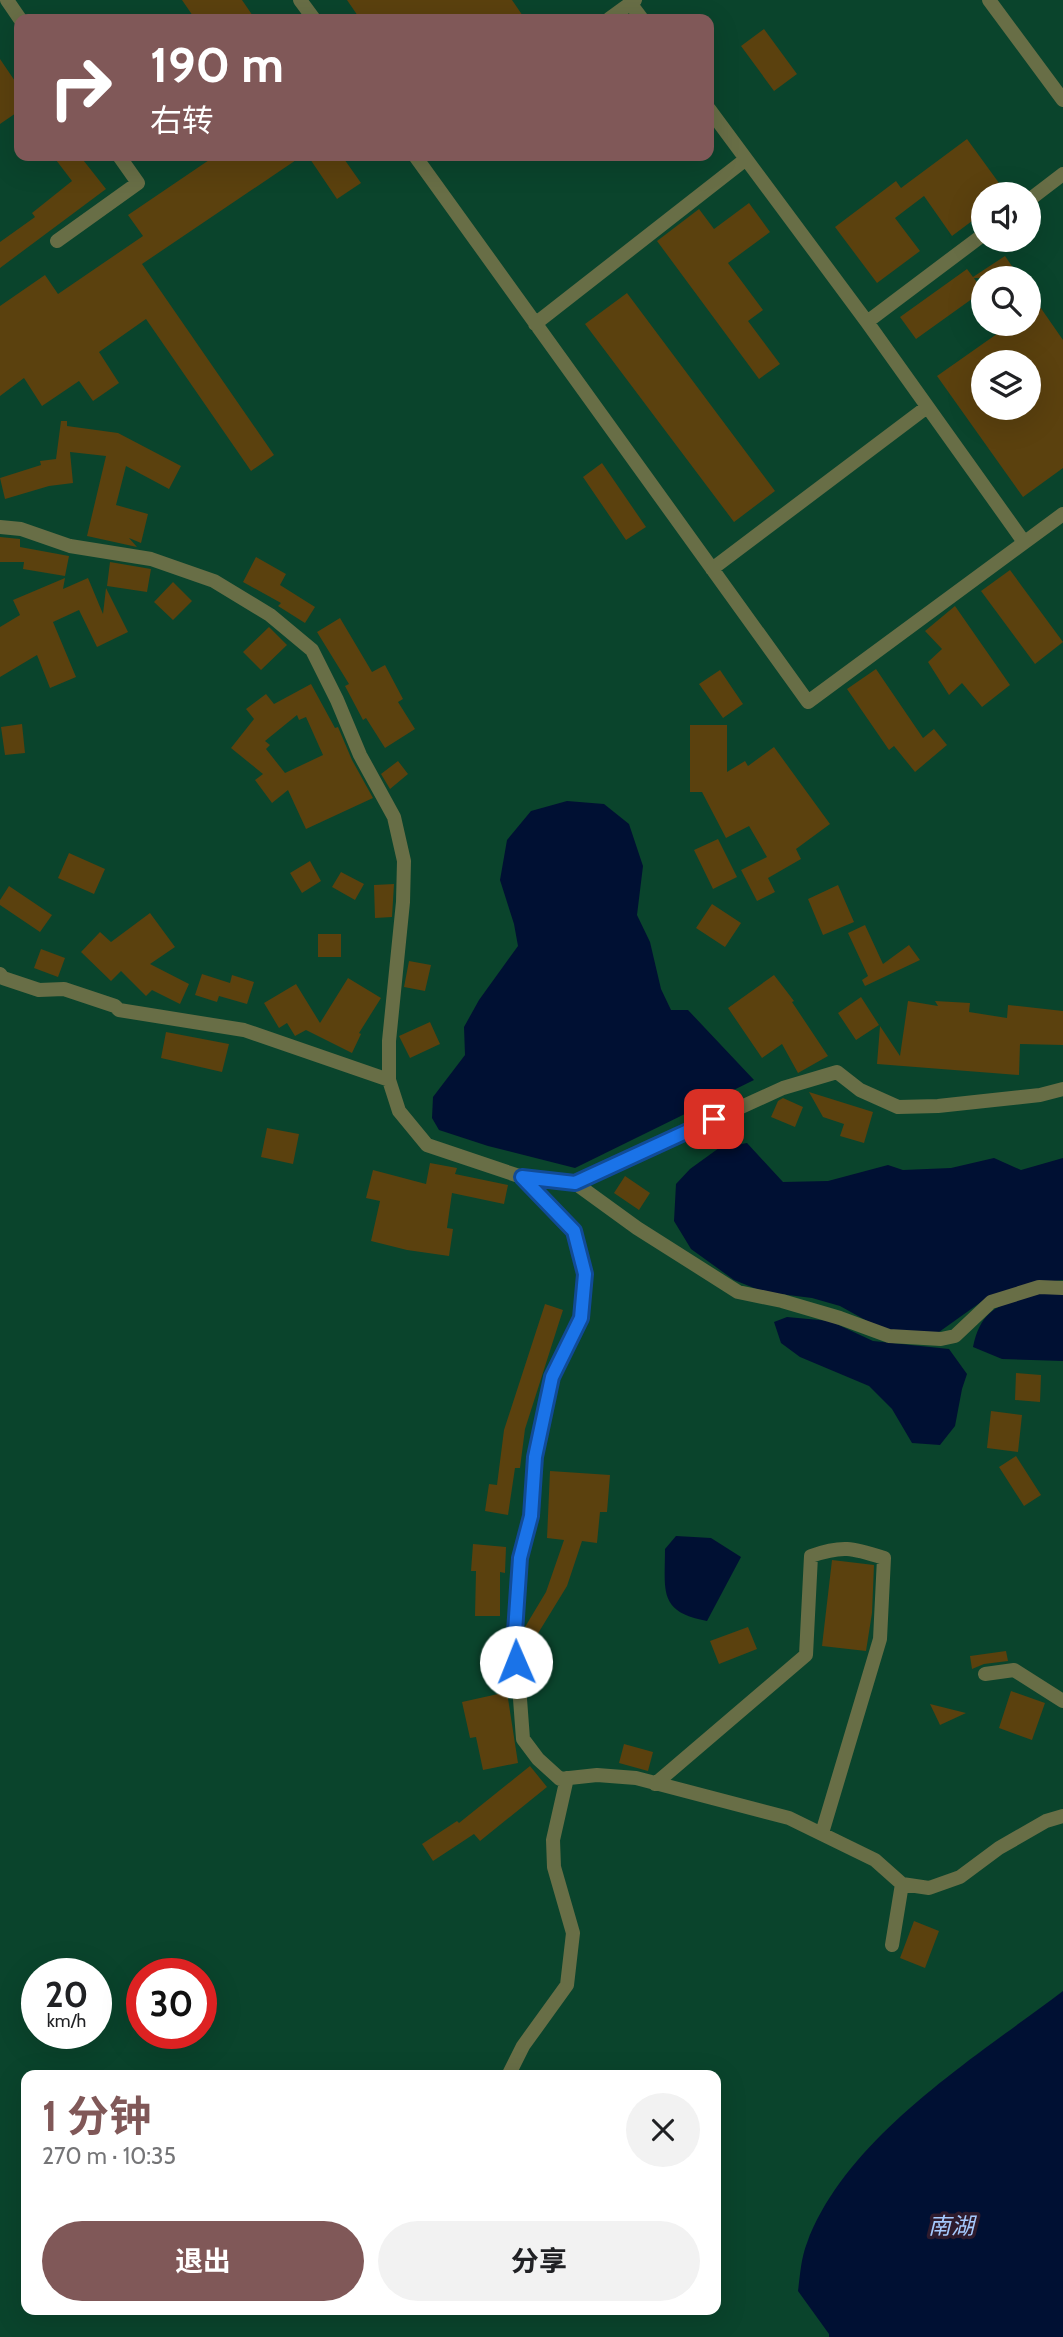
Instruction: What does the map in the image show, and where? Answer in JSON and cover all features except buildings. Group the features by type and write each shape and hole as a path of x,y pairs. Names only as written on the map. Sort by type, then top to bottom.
{"street":[{"path":"989,0 1063,100"},
{"path":"616,14 633,2"},
{"path":"714,116 867,322 1024,542"},
{"path":"535,324 746,159"},
{"path":"57,241 138,183 123,161"},
{"path":"422,161 535,324 808,702 1063,514"},
{"path":"1041,191 1063,174"},
{"path":"867,322 971,244"},
{"path":"712,569 927,407"},
{"path":"0,527 21,529 70,546 151,559 215,582 270,615 312,650 337,699 360,755 394,817 404,861 403,902 388,1041 389,1080 399,1111 427,1145 522,1177 575,1183 637,1228 738,1292 840,1318 889,1336 941,1339 955,1336 991,1302 1039,1287 1063,1288"},
{"path":"0,974 3,978 39,990 64,989 115,1006 119,1010 244,1030 389,1080"},
{"path":"575,1183 783,1088 837,1072 860,1090 898,1107 938,1106 1040,1095 1063,1089"},
{"path":"522,1177 574,1231 585,1274 581,1318 552,1377 535,1457 531,1516 520,1558 515,1632 523,1739 538,1759 560,1779 597,1775 636,1778 789,1818 875,1860 902,1884 929,1888 960,1877 999,1848 1046,1821 1063,1816"},
{"path":"655,1784 806,1655 811,1556 835,1548 861,1551 884,1558 880,1639 822,1833"},
{"path":"985,1674 1014,1670 1063,1701"},
{"path":"511,2070 523,2046 566,1985 573,1933 554,1867 553,1840 567,1778"},
{"path":"892,1945 902,1884"}],"green space":[{"path":"0,0 1063,0 1063,2337 0,2337"}],"water":[{"path":"567,801 604,804 629,824 643,866 637,915 650,942 661,989 671,1010 688,1010 754,1080 575,1168 488,1146 439,1130 432,1118 433,1097 465,1055 464,1027 479,1000 518,946 500,880 507,840 531,811"},
{"path":"747,1143 783,1182 828,1181 888,1165 903,1170 951,1168 994,1158 1021,1170 1063,1158 1063,1280 1030,1284 988,1297 939,1332 887,1332 840,1306 812,1298 764,1292 734,1280 691,1249 674,1221 676,1184 690,1169 719,1148"},
{"path":"1042,1292 1063,1293 1063,1361 1002,1359 973,1347 982,1322 989,1314 1006,1303"},
{"path":"787,1317 830,1321 873,1341 949,1349 967,1374 955,1426 940,1445 912,1443 892,1409 869,1386 800,1357 781,1343 774,1322"},
{"path":"676,1536 711,1538 741,1557 707,1621 680,1612 668,1597 665,1588 665,1549"},
{"name":"南湖","path":"1063,1991 1063,2337 829,2337 798,2291 805,2249 826,2204 851,2168 882,2134 917,2102"}],"route":[{"path":"516,1662 515,1632 520,1558 531,1516 535,1457 552,1377 581,1318 585,1274 574,1231 522,1177 575,1183 714,1119"}]}
